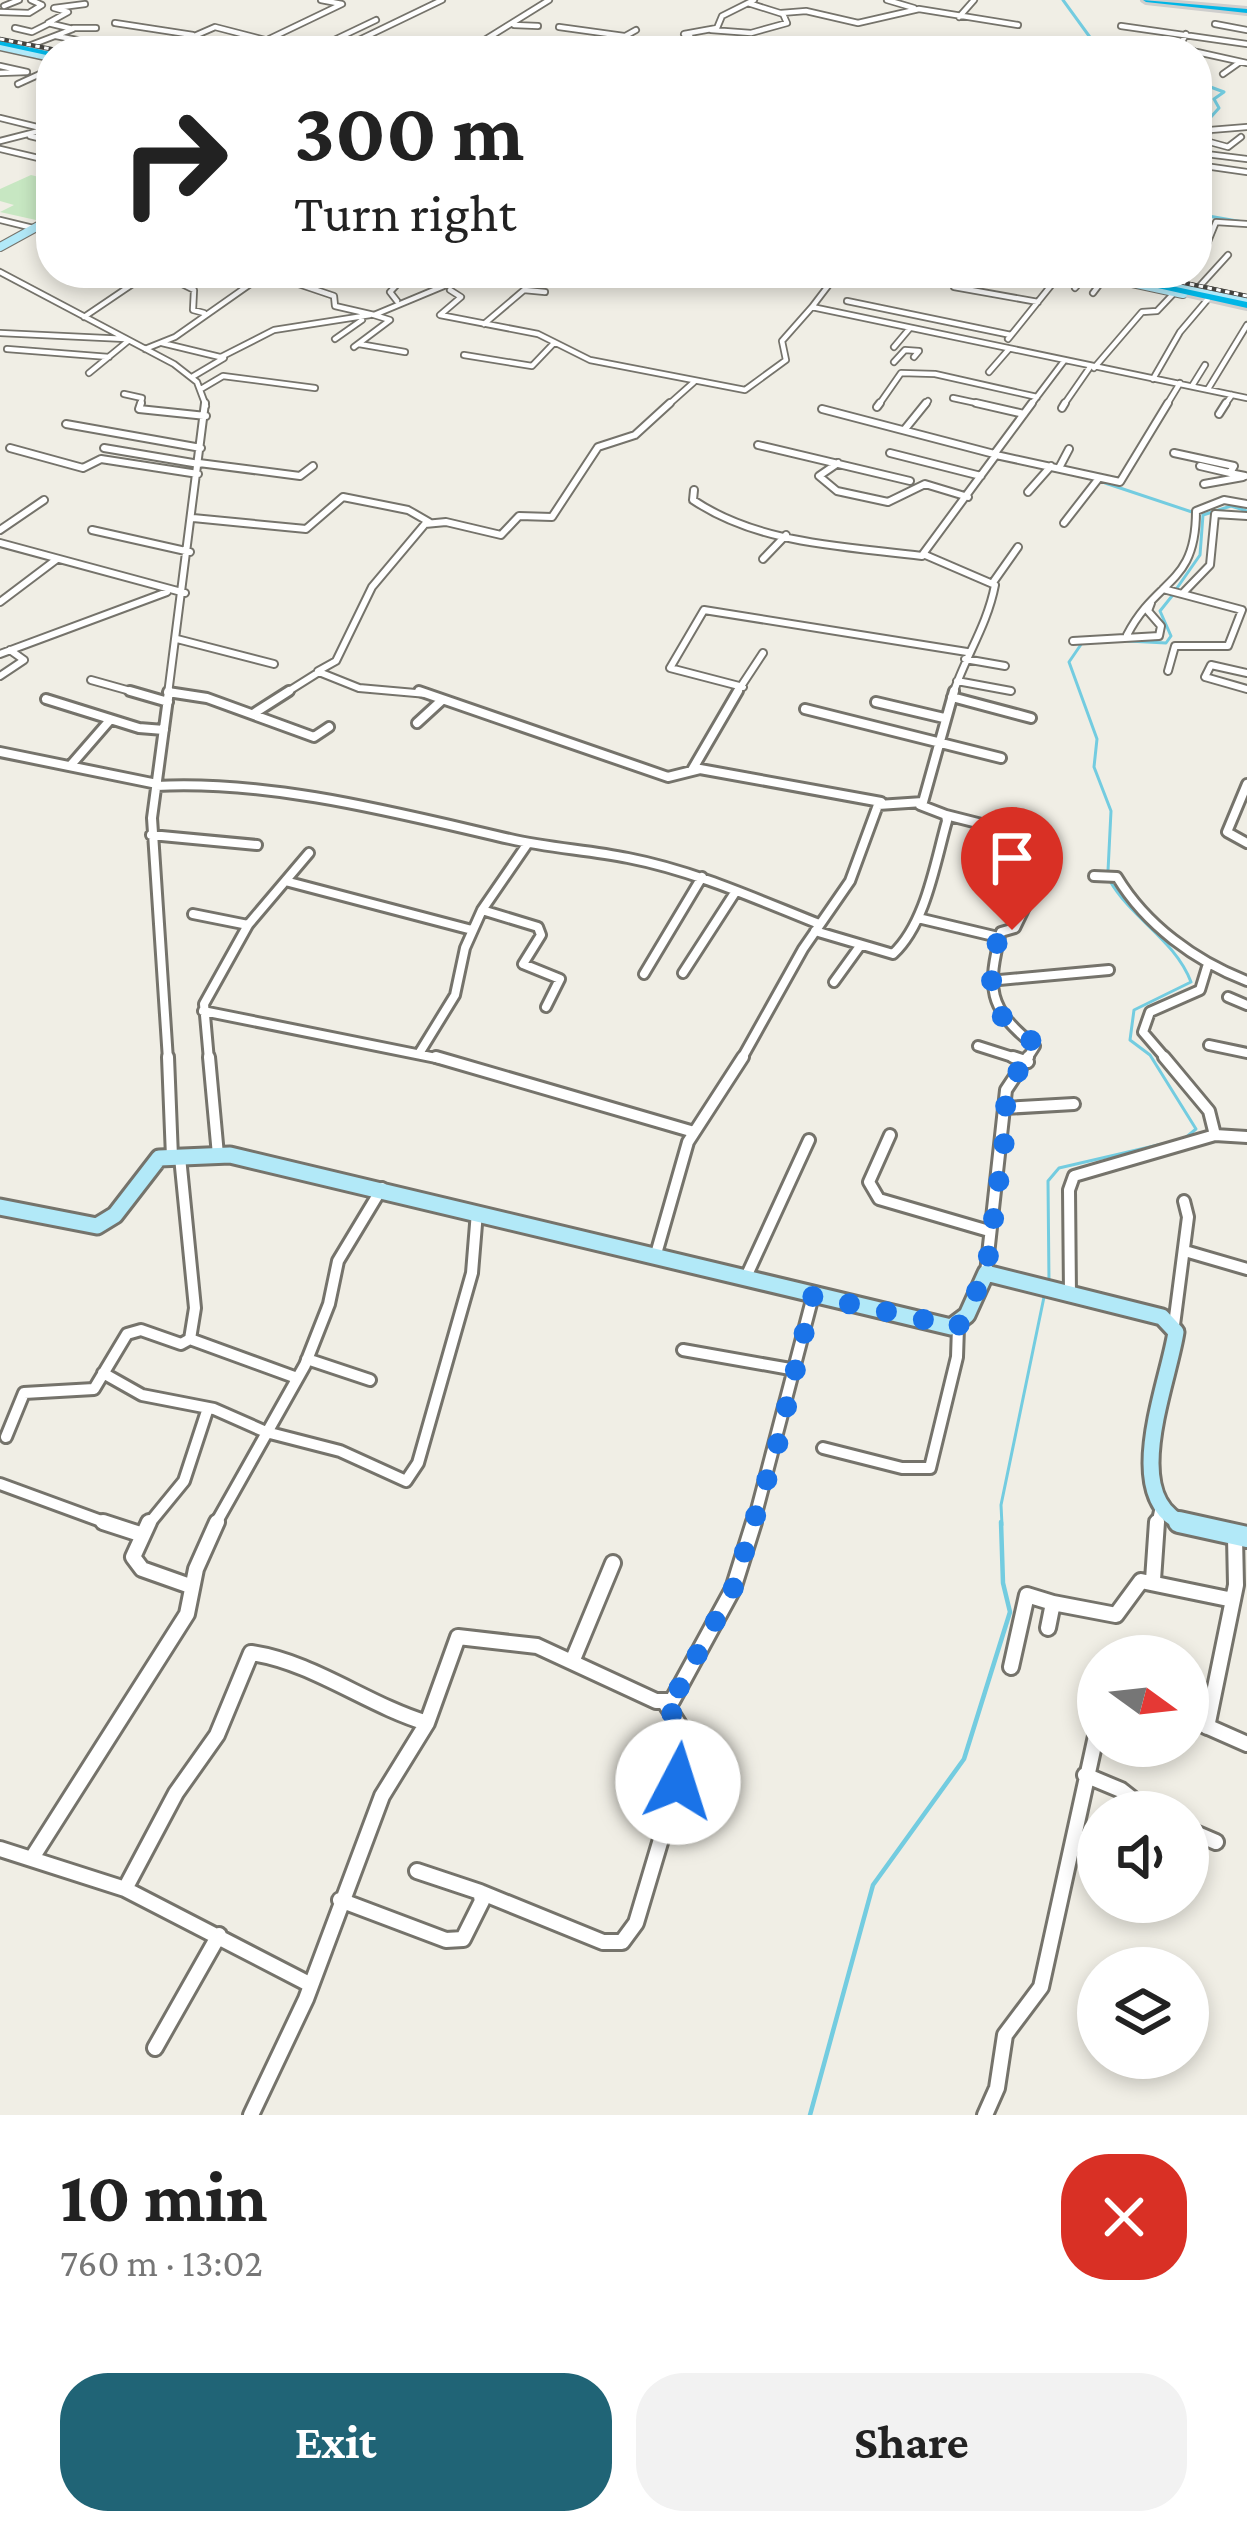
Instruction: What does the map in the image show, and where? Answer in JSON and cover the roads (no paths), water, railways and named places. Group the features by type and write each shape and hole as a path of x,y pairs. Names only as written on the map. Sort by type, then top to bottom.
{"highway":[{"path":"1146,0 1247,11"},
{"path":"2,47 36,53"},
{"path":"1169,288 1247,303"}],"street":[{"path":"2,10 20,0"},
{"path":"32,0 77,9"},
{"path":"274,36 342,4 321,0"},
{"path":"368,36 442,0"},
{"path":"493,36 549,0"},
{"path":"887,0 919,10 1018,25"},
{"path":"959,17 974,0"},
{"path":"2,10 29,13 43,2"},
{"path":"707,30 751,2 783,16 798,11 860,23 919,10"},
{"path":"59,7 85,4"},
{"path":"15,28 32,32 68,12 59,7"},
{"path":"690,36 682,35 707,30 751,33 783,26 783,16"},
{"path":"342,36 376,20"},
{"path":"50,23 96,28"},
{"path":"115,23 196,36 217,27 251,36"},
{"path":"1247,31 1218,24 1213,38 1247,44"},
{"path":"512,25 538,26"},
{"path":"1121,26 1200,36"},
{"path":"47,36 73,28"},
{"path":"559,28 624,36 636,30"},
{"path":"1234,42 1247,31"},
{"path":"51,34 60,36"},
{"path":"26,47 36,42"},
{"path":"2,47 36,50"},
{"path":"1212,56 1243,63"},
{"path":"1223,74 1243,63"},
{"path":"18,84 36,76"},
{"path":"0,118 36,126"},
{"path":"1212,132 1215,127 1247,124"},
{"path":"0,141 36,132"},
{"path":"24,134 36,137"},
{"path":"1212,143 1228,147 1240,136"},
{"path":"0,149 36,157"},
{"path":"0,160 16,153"},
{"path":"1212,155 1247,159"},
{"path":"1212,169 1247,172"},
{"path":"0,220 33,228"},
{"path":"1212,232 1216,222 1247,224"},
{"path":"3,244 36,226"},
{"path":"1212,272 1228,254"},
{"path":"0,272 192,377 201,389 206,416 151,835 164,943 176,1157 194,1308 190,1339"},
{"path":"84,317 127,288"},
{"path":"190,288 194,290 193,310 206,313"},
{"path":"145,349 162,343 243,288"},
{"path":"309,288 334,296 335,306 390,320 357,346 406,352"},
{"path":"394,288 390,292 397,301"},
{"path":"334,339 397,301 453,288"},
{"path":"450,290 461,297 440,315 573,347 582,358 745,390 759,385 786,360 782,341 826,288"},
{"path":"965,288 1038,302"},
{"path":"988,373 1049,288"},
{"path":"1093,293 1094,288"},
{"path":"1157,288 1247,303"},
{"path":"1198,288 1247,303"},
{"path":"484,324 523,290 545,292"},
{"path":"1062,408 1144,310 1156,311 1175,292"},
{"path":"1153,379 1180,332 1208,299"},
{"path":"847,301 1011,335"},
{"path":"812,307 1005,348 1061,365 1244,398 1247,388"},
{"path":"192,377 281,328 318,325 332,318 362,320"},
{"path":"1208,389 1247,325"},
{"path":"894,347 910,328"},
{"path":"894,362 905,350 914,354 930,332"},
{"path":"0,333 127,340"},
{"path":"51,353 66,340"},
{"path":"89,374 127,340"},
{"path":"162,343 221,357"},
{"path":"464,355 532,366 554,343"},
{"path":"7,350 109,357"},
{"path":"922,556 1061,365"},
{"path":"1192,386 1205,365"},
{"path":"877,406 901,373 935,374 1036,398"},
{"path":"201,389 220,376 315,388"},
{"path":"193,518 306,529 343,497 408,510 429,523 501,535 519,516 550,518 598,447 634,435 694,382"},
{"path":"822,409 1120,482 1180,383"},
{"path":"124,394 142,398 139,409 206,416"},
{"path":"1220,414 1232,395"},
{"path":"952,398 1024,414"},
{"path":"904,429 928,401"},
{"path":"66,424 201,448"},
{"path":"758,445 968,496"},
{"path":"10,448 83,468 103,459 298,476 313,466"},
{"path":"104,448 199,467"},
{"path":"1028,492 1069,449"},
{"path":"890,453 981,476"},
{"path":"1174,453 1234,466 1240,475 1234,501"},
{"path":"838,463 819,476 842,493 888,502 904,484 914,482"},
{"path":"928,463 933,487"},
{"path":"1200,466 1240,475"},
{"path":"1204,484 1240,475"},
{"path":"1064,523 1099,478"},
{"path":"694,490 693,500 716,517 786,535 922,556 994,581"},
{"path":"0,530 44,500"},
{"path":"1211,504 1247,516"},
{"path":"1127,634 1141,608 1165,589 1193,555 1195,512 1211,504 1247,504"},
{"path":"1180,594 1210,565 1215,547 1212,518 1222,510"},
{"path":"253,715 335,661 342,639 394,556 429,523"},
{"path":"92,530 190,552"},
{"path":"763,559 786,535"},
{"path":"0,543 167,592 185,593"},
{"path":"920,805 966,656 987,626 994,581 1018,547"},
{"path":"0,602 57,559"},
{"path":"1165,589 1245,610 1228,646 1175,646 1168,670"},
{"path":"0,654 167,592"},
{"path":"1073,641 1161,635 1148,610 1151,603"},
{"path":"742,687 670,668 704,610 1005,667"},
{"path":"177,639 274,664"},
{"path":"0,676 24,660 10,650"},
{"path":"692,770 713,728 763,653"},
{"path":"1247,674 1210,665 1204,677 1247,689"},
{"path":"318,671 357,688 404,688 668,777 692,770 920,805 1021,834"},
{"path":"91,680 253,715 315,738 329,727"},
{"path":"958,681 1011,691"},
{"path":"952,697 1031,718"},
{"path":"46,698 110,720 164,730"},
{"path":"417,723 440,701"},
{"path":"876,702 944,718"},
{"path":"805,709 1000,758"},
{"path":"70,766 110,720"},
{"path":"0,752 161,785 198,784 412,815 528,844 625,856 702,878 860,946 897,954 918,918 946,814"},
{"path":"1247,784 1226,829 1230,838 1247,843"},
{"path":"656,1254 694,1132 713,1109 816,927 850,881 881,802"},
{"path":"151,835 257,845"},
{"path":"421,1052 454,995 482,910 528,844"},
{"path":"218,1155 203,1011 248,925 309,853"},
{"path":"1096,876 1115,877 1127,898 1207,967 1247,981"},
{"path":"644,974 702,878"},
{"path":"289,882 472,930"},
{"path":"682,973 736,891"},
{"path":"823,1448 902,1468 930,1468 958,1357 958,1327 986,1273 1006,1090 1028,1061 1035,1042 1010,1026 989,980 998,938 1004,929 1016,928 1029,899"},
{"path":"482,910 538,927 541,935 523,964 560,980 546,1007"},
{"path":"193,914 248,925"},
{"path":"918,918 998,938"},
{"path":"834,982 860,946"},
{"path":"1207,967 1200,991 1150,1012 1143,1032 1209,1111 1215,1135"},
{"path":"989,980 1109,970"},
{"path":"1228,998 1247,1005"},
{"path":"203,1011 421,1052 694,1132"},
{"path":"1209,1045 1247,1053"},
{"path":"978,1046 1028,1061"},
{"path":"1005,1108 1074,1103"},
{"path":"890,1135 869,1182 879,1199 989,1231"},
{"path":"1067,1293 1069,1190 1074,1176 1177,1150 1215,1135 1247,1137"},
{"path":"746,1277 809,1140"},
{"path":"0,1207 98,1226 115,1215 150,1166 176,1157 218,1155 382,1188 813,1296 958,1327"},
{"path":"32,1858 183,1622 190,1586 218,1519 307,1359 329,1304 338,1261 382,1188"},
{"path":"1184,1201 1185,1251 1174,1325 1175,1362 1153,1420 1153,1499 1171,1520 1241,1535 1209,1717"},
{"path":"103,1373 142,1395 208,1408 266,1432 340,1451 400,1481 412,1476 472,1273 477,1212"},
{"path":"1185,1251 1247,1269"},
{"path":"986,1273 1162,1317 1174,1325"},
{"path":"250,2115 311,1985 382,1796 428,1723 458,1637 496,1635 574,1657 672,1701 733,1589 813,1296"},
{"path":"6,1437 24,1394 88,1391 122,1339 134,1330 181,1343 190,1339 297,1378"},
{"path":"683,1350 796,1370"},
{"path":"307,1359 370,1380"},
{"path":"190,1586 136,1563 143,1534 184,1481 208,1408"},
{"path":"0,1484 32,1500 143,1534"},
{"path":"1153,1580 1152,1546 1160,1510"},
{"path":"574,1657 614,1563"},
{"path":"1011,1667 1027,1595 1116,1615 1141,1581 1153,1580 1233,1600"},
{"path":"1048,1628 1053,1603"},
{"path":"125,1889 176,1793 217,1735 226,1701 251,1653 277,1658 386,1711 428,1723"},
{"path":"417,1870 603,1942 622,1942 636,1923 690,1742 664,1701"},
{"path":"1209,1728 1247,1744"},
{"path":"985,2115 997,2088 1005,2035 1041,1987 1087,1767"},
{"path":"1085,1774 1122,1791"},
{"path":"1209,1839 1216,1842"},
{"path":"0,1849 125,1889 311,1985"},
{"path":"340,1900 456,1942 470,1928 480,1892"},
{"path":"155,2048 219,1936"}],"waterway":[{"path":"1063,0 1089,36"},
{"path":"1212,88 1224,92 1214,99 1219,108 1212,116"},
{"path":"1212,217 1243,222"},
{"path":"1105,483 1195,513"},
{"path":"1177,588 1200,555 1203,515 1231,506 1247,511"},
{"path":"1128,641 1166,643 1171,636 1160,611 1172,596"},
{"path":"1082,643 1069,662 1097,739 1094,767 1111,811 1108,871"},
{"path":"1049,1282 1048,1181 1059,1168 1184,1139 1196,1129 1150,1055 1130,1040 1134,1010 1191,982 1175,954 1110,881"},
{"path":"1002,1525 1001,1505 1044,1297"},
{"path":"810,2115 873,1885 964,1759 1010,1612 1003,1583 1001,1522"}],"railway":[{"path":"0,39 36,46"},
{"path":"1209,288 1247,296"}]}
